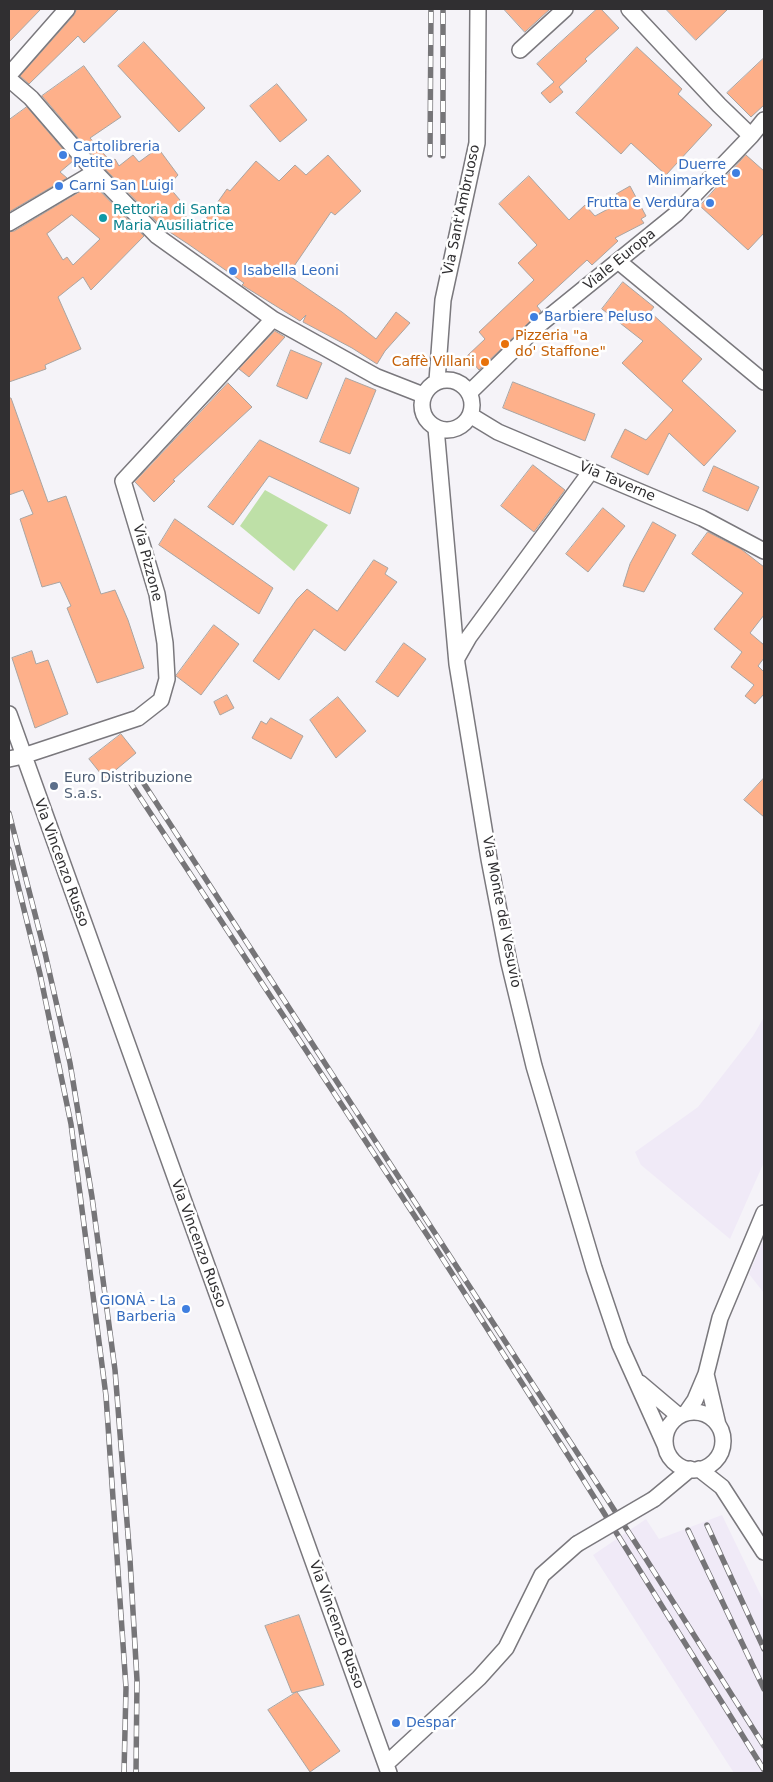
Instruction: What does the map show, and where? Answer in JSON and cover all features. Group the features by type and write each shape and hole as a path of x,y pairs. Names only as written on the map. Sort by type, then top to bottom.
{"street":[{"path":"9,75 67,9"},
{"name":"Via Sant'Ambruoso","path":"437,381 443,300 477,143 478,9"},
{"path":"630,9 751,136"},
{"path":"520,50 560,10"},
{"path":"9,79 31,98 95,172 156,236 273,319 378,377 423,395"},
{"name":"Viale Europa","path":"469,393 540,325 676,214 764,120"},
{"path":"9,223 95,172"},
{"path":"618,261 764,382"},
{"name":"Via Pizzone","path":"16,758 138,718 162,700 167,679 165,643 157,594 123,482 273,319"},
{"path":"452,380 460,384 469,393 472,406 470,415 457,428 448,430 436,428 428,423 423,416 421,408 423,395 428,387 437,381 452,380"},
{"name":"Via Taverne","path":"470,415 498,432 702,518 764,551"},
{"name":"Via Monte del Vesuvio","path":"436,428 457,658 489,859 510,963 534,1066 594,1268 620,1346 667,1449 673,1461 681,1466 695,1469 722,1487 764,1552"},
{"path":"457,658 470,637 591,471"},
{"name":"Via Vincenzo Russo","path":"9,714 16,758 388,1769"},
{"path":"659,1495 667,1449 668,1428 672,1421 683,1414 695,1400 706,1374 720,1318 764,1213"},
{"path":"706,1374 718,1425"},
{"name":"Via Monte del Vesuvio","path":"637,1381 683,1414 703,1414 711,1418 718,1425 722,1434 720,1452 722,1487"},
{"path":"388,1769 479,1678 506,1648 542,1575 577,1544 659,1495 695,1469 708,1466 720,1452"}],"shaded area":[{"path":"764,1017 764,1162 730,1239 641,1165 635,1152 698,1107 753,1036"},
{"path":"764,1238 764,1293 749,1274"},
{"path":"722,1515 764,1602 764,1773 734,1773 593,1555 646,1519 659,1539"}],"green space":[{"path":"265,490 328,525 294,571 240,526"}],"building":[{"path":"9,9 41,9 9,42"},
{"path":"77,9 119,9 84,43 78,36 29,84 20,76 74,15"},
{"path":"504,9 550,9 525,32"},
{"path":"597,9 601,9 619,28 585,59 587,61 559,87 563,92 550,103 541,93 554,82 537,64"},
{"path":"666,9 728,9 696,40"},
{"path":"144,42 205,108 179,132 118,66"},
{"path":"637,47 682,89 678,94 712,125 666,175 631,143 621,154 576,113"},
{"path":"764,58 764,105 751,117 727,93"},
{"path":"84,66 121,117 90,138 111,162 115,159 119,166 133,155 139,162 158,148 178,175 168,186 180,200 173,207 200,227 227,189 230,191 256,161 279,181 295,165 306,175 328,155 361,191 335,215 331,212 288,275 342,312 376,339 396,312 410,323 385,351 377,364 352,348 303,322 306,315 300,321 242,285 244,283 162,227 102,166 42,96"},
{"path":"277,84 307,120 280,142 250,106"},
{"path":"27,107 73,161 60,172 67,178 9,212 9,120"},
{"path":"746,155 764,171 764,233 748,250 700,206"},
{"path":"529,176 569,220 585,205 595,216 621,202 616,194 630,186 646,216 641,219 644,223 615,238 618,241 592,265 587,260 537,306 541,311 479,370 467,356 485,339 479,332 534,280 518,263 537,245 499,204"},
{"path":"93,184 144,236 91,290 83,277 58,297 81,349 45,365 46,369 9,382 9,232 14,231","holes":["72,215 100,239 73,265 67,257 63,260 47,234"]},
{"path":"623,282 654,307 650,312 702,359 682,381 736,431 704,466 669,433 648,475 611,457 625,429 646,440 673,410 622,363 643,341 602,309"},
{"path":"275,331 285,337 249,377 239,369"},
{"path":"291,350 322,363 307,399 277,386"},
{"path":"346,378 376,390 350,454 320,442"},
{"path":"513,382 595,414 585,441 503,408"},
{"path":"228,383 252,407 173,480 175,481 154,502 135,482"},
{"path":"9,398 11,398 48,502 66,496 101,594 115,590 128,620 144,668 97,683 67,608 71,606 60,582 42,587 20,519 33,514 23,490 9,495"},
{"path":"260,440 359,488 350,514 269,476 233,525 208,507"},
{"path":"533,465 565,490 534,532 501,506"},
{"path":"714,466 759,487 748,511 703,491"},
{"path":"603,508 625,526 588,572 566,554"},
{"path":"175,519 273,588 259,614 159,545"},
{"path":"653,522 676,535 644,592 623,586 630,564"},
{"path":"708,532 741,549 764,567 764,615 750,633 764,645 764,658 758,666 764,672 764,694 755,704 745,696 754,685 731,667 742,652 714,629 743,593 692,554"},
{"path":"374,560 388,568 385,574 397,582 345,651 314,629 279,680 253,661 297,599 307,589 337,611"},
{"path":"214,625 239,644 201,695 176,676"},
{"path":"404,643 426,659 398,697 376,682"},
{"path":"32,651 36,664 48,660 68,714 35,728 12,658"},
{"path":"227,695 234,708 220,715 214,702"},
{"path":"338,697 366,731 336,758 310,720"},
{"path":"271,718 303,736 291,759 252,738 261,721 266,724"},
{"path":"121,734 136,753 105,779 89,759"},
{"path":"764,778 764,817 744,800"},
{"path":"299,1615 324,1685 292,1693 265,1626"},
{"path":"297,1692 340,1751 310,1772 268,1710"}],"railway":[{"path":"430,155 431,9"},
{"path":"443,9 443,156"},
{"path":"137,773 646,1559 764,1746"},
{"path":"128,779 437,1250 571,1460 764,1770"},
{"path":"9,813 45,953 70,1063 92,1197 115,1370 130,1560 137,1680 136,1773"},
{"path":"9,849 40,974 71,1124 106,1396 126,1688 124,1773"},
{"path":"707,1525 764,1649"},
{"path":"688,1530 764,1689"}],"place":[{"name":"Cartolibreria Petite","path":"63,155"},
{"name":"Duerre Minimarket","path":"736,173"},
{"name":"Carni San Luigi","path":"59,186"},
{"name":"Frutta e Verdura","path":"710,203"},
{"name":"Rettoria di Santa Maria Ausiliatrice","path":"103,218"},
{"name":"Isabella Leoni","path":"233,271"},
{"name":"Barbiere Peluso","path":"534,317"},
{"name":"Pizzeria \"a do' Staffone\"","path":"505,344"},
{"name":"Caffè Villani","path":"485,362"},
{"name":"Euro Distribuzione S.a.s.","path":"54,786"},
{"name":"GIONÀ - La Barberia","path":"186,1309"},
{"name":"Despar","path":"396,1723"}]}
